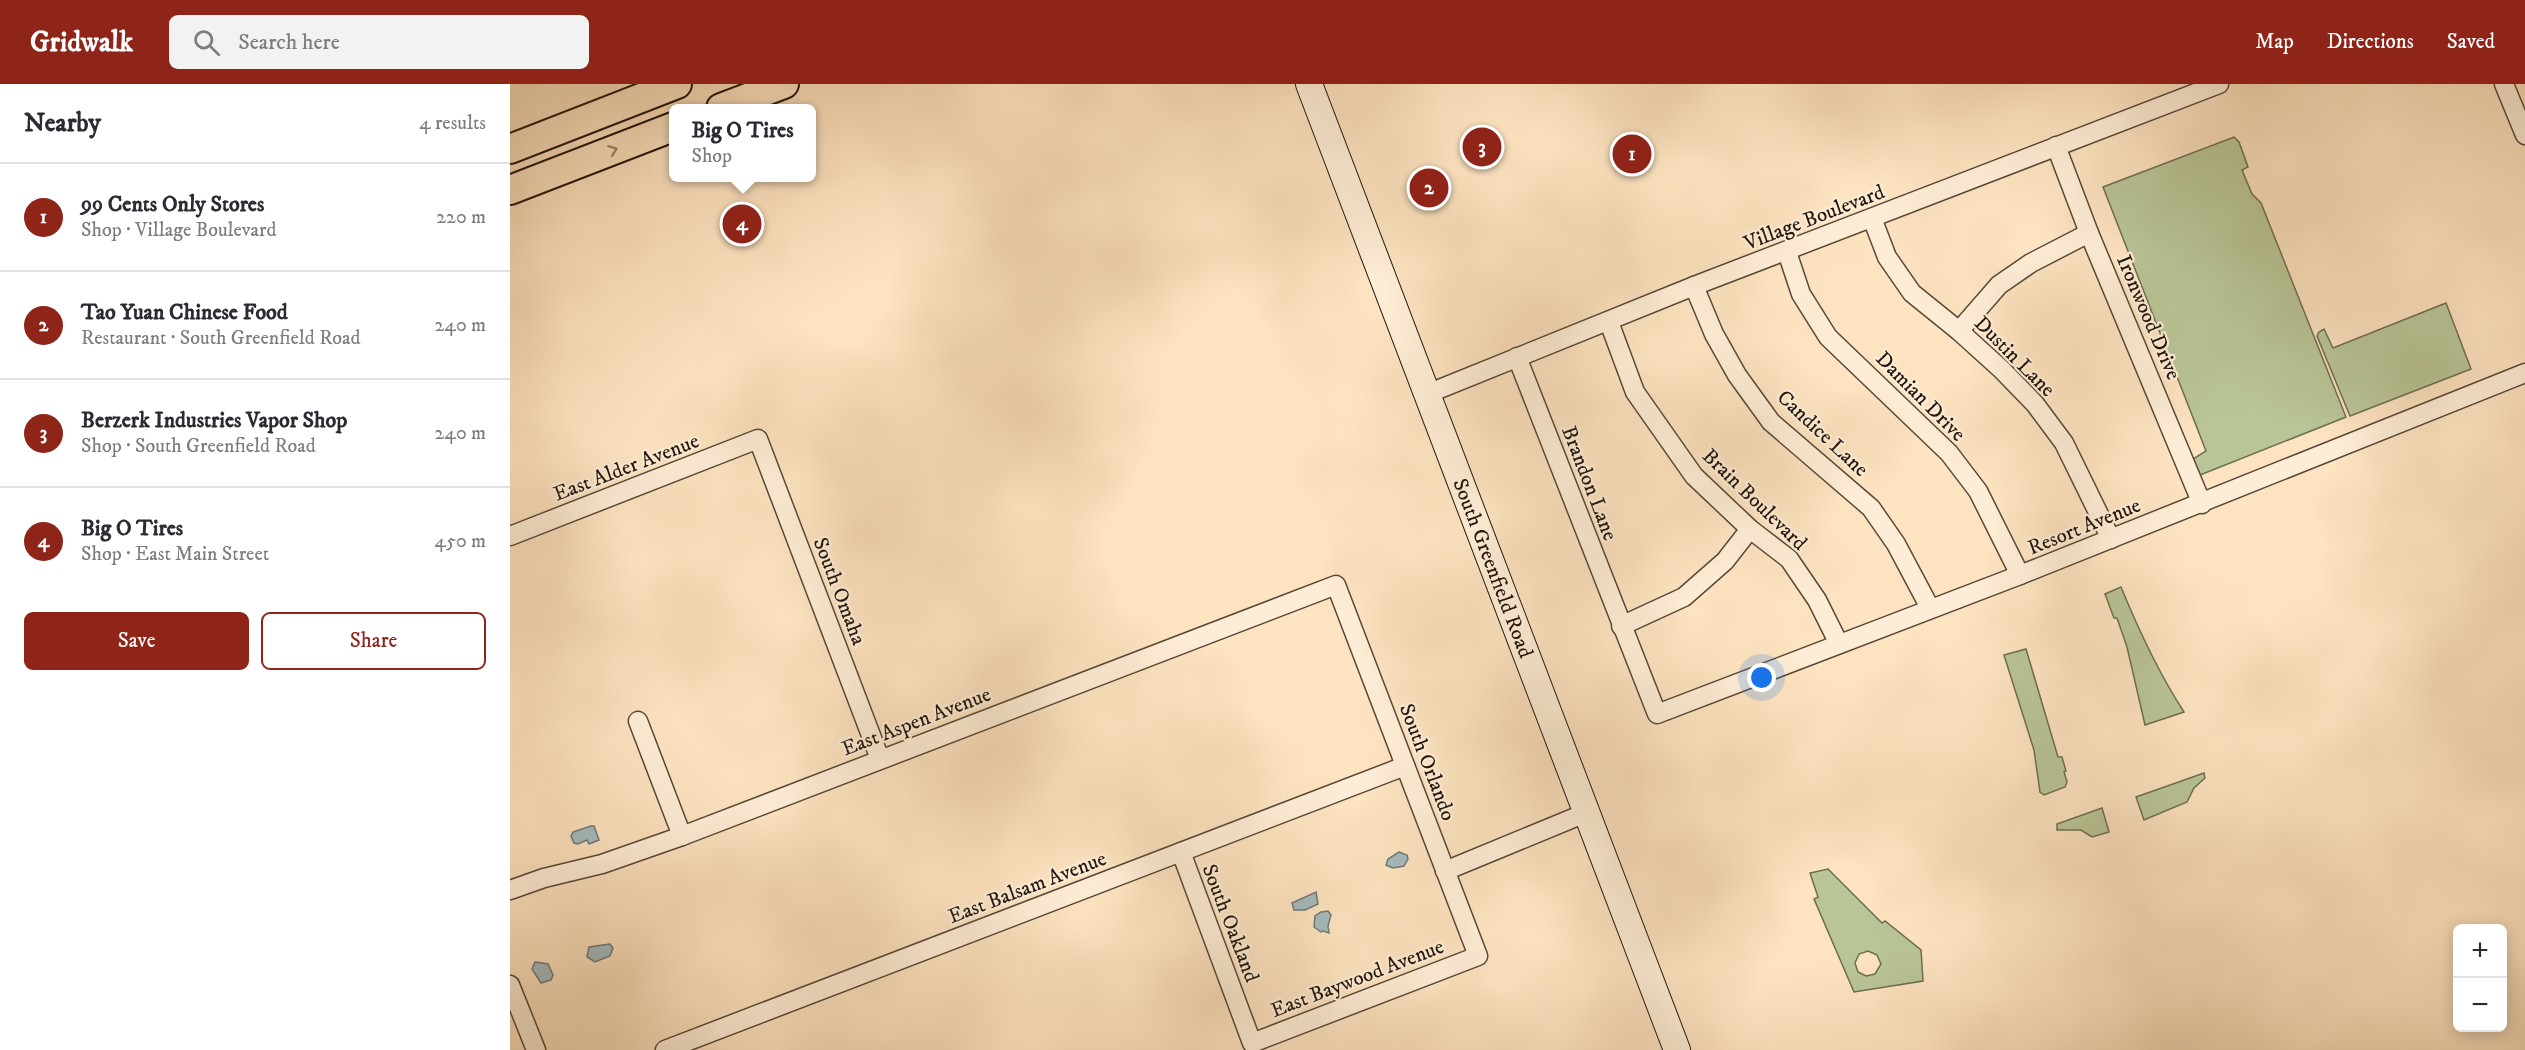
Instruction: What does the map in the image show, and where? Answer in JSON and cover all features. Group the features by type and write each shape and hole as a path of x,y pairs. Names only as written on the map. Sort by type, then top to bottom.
{"main road":[{"path":"510,149 677,84"},
{"path":"732,104 784,84"},
{"name":"South Greenfield Road","path":"1309,84 1677,1050"},
{"path":"510,190 669,129"}],"street":[{"name":"Village Boulevard","path":"1427,394 1610,322 1694,286 2219,84"},
{"path":"2504,84 2525,135"},
{"name":"Ironwood Drive","path":"2056,146 2089,233 2202,504"},
{"name":"Dustin Lane","path":"1872,218 1887,257 1912,293 1959,330 2035,404 2064,442 2111,539"},
{"path":"1959,330 1999,285 2031,263 2089,233"},
{"name":"Damian Drive","path":"1786,252 1801,294 1828,337 1949,453 1978,491 2020,575"},
{"name":"Candice Lane","path":"1694,286 1714,334 1737,375 1771,422 1871,507 1896,544 1930,608"},
{"name":"Brain Boulevard","path":"1610,322 1635,392 1694,476 1750,529 1789,559 1817,600 1839,644"},
{"name":"Brandon Lane","path":"1517,357 1657,714"},
{"name":"Resort Avenue","path":"1657,714 2202,504 2525,374"},
{"name":"East Alder Avenue","path":"510,536 758,439"},
{"name":"South Omaha","path":"758,439 880,759"},
{"path":"1621,626 1684,597 1725,561 1750,529"},
{"name":"East Aspen Avenue","path":"510,890 544,878 602,864 681,836 1336,585"},
{"name":"South Orlando","path":"1336,585 1478,956"},
{"path":"638,722 681,836"},
{"name":"East Balsam Avenue","path":"665,1050 1405,766"},
{"path":"1445,871 1588,812"},
{"name":"South Oakland","path":"1181,852 1252,1043"},
{"name":"East Baywood Avenue","path":"1252,1043 1478,956"},
{"path":"510,987 536,1050"}],"green space":[{"path":"2234,137 2239,142 2248,167 2242,170 2252,194 2261,203 2346,417 2200,475 2193,459 2206,451 2103,187"},
{"path":"2446,303 2471,369 2350,416 2317,336 2319,332 2324,329 2333,348"},
{"path":"2121,587 2150,651 2184,712 2145,725 2127,647 2117,618 2114,618 2105,594"},
{"path":"2026,649 2058,757 2062,757 2066,771 2064,772 2067,782 2065,787 2044,795 2040,792 2034,750 2004,655"},
{"path":"2204,773 2205,778 2194,788 2187,802 2144,820 2136,797"},
{"path":"2102,808 2109,832 2092,837 2081,830 2057,830 2057,824"},
{"path":"1828,869 1882,923 1885,921 1921,950 1923,981 1854,992 1814,899 1818,897 1810,873","holes":["1868,951 1877,955 1881,964 1875,974 1866,976 1858,972 1855,963 1859,954"]}],"shaded area":[{"path":"594,826 599,840 589,844 587,840 578,844 574,843 571,836 573,832"},
{"path":"1399,852 1407,855 1408,859 1404,866 1393,868 1386,865 1388,859"},
{"path":"1316,892 1318,904 1305,910 1294,910 1292,903"},
{"path":"1328,911 1331,915 1329,933 1321,932 1314,927 1315,916"},
{"path":"610,944 613,948 610,956 595,962 587,957 589,947"},
{"path":"535,962 548,964 553,975 551,980 541,983 532,969"}],"place":[{"name":"Berzerk Industries Vapor Shop","path":"1482,147"},
{"name":"99 Cents Only Stores","path":"1632,154"},
{"name":"Tao Yuan Chinese Food","path":"1429,188"},
{"name":"Big O Tires","path":"742,224"}]}
